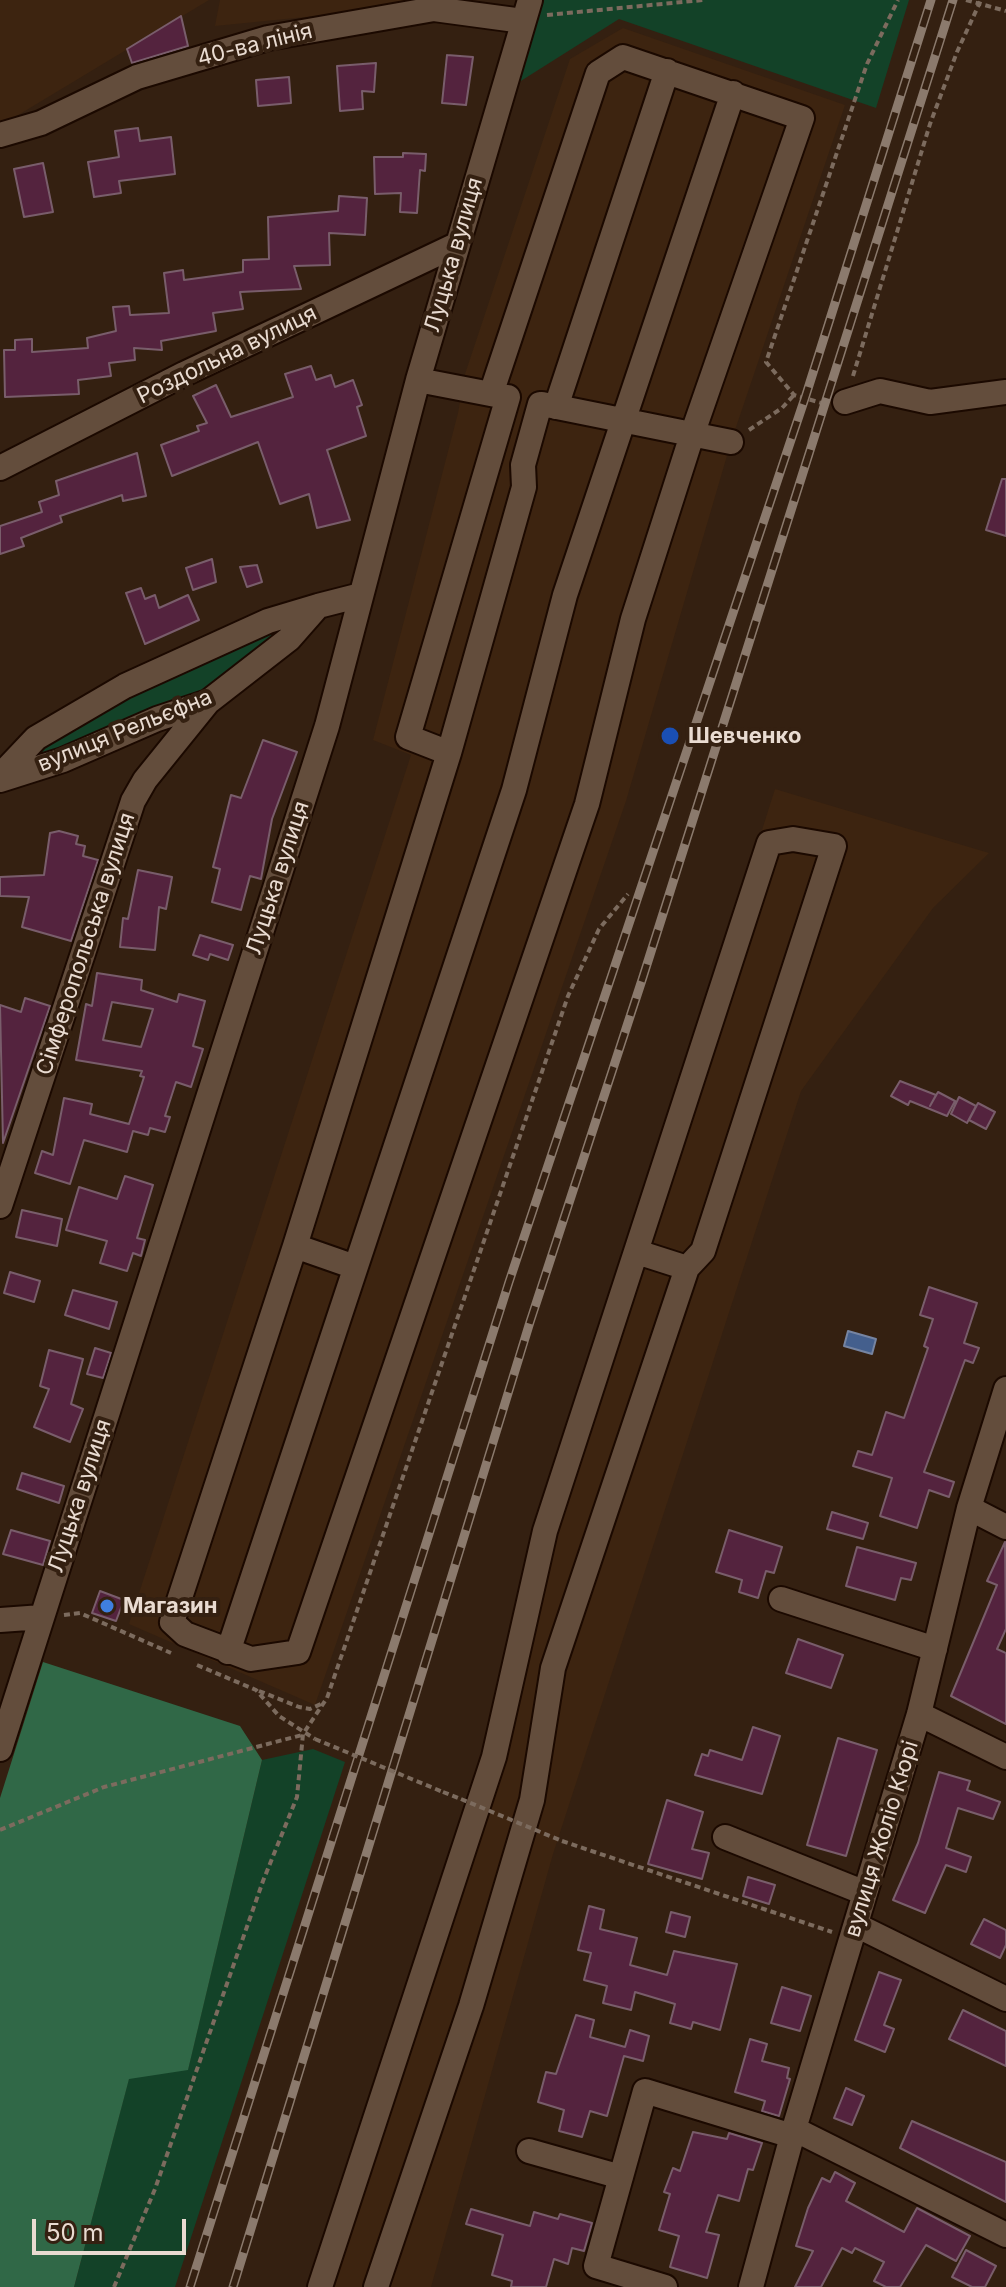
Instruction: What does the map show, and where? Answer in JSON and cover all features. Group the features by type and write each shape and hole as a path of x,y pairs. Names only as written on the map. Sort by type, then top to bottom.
{"street":[{"name":"40-ва лінія","path":"0,135 41,123 137,77 268,38 434,9 526,10"},
{"name":"Луцька вулиця","path":"0,1749 327,726 418,380 526,10"},
{"path":"449,753 408,737 499,396 598,73 623,57 667,71 733,93 802,118 692,435 633,619 587,804 298,1652 251,1659 185,1634 172,1622 295,1246 449,753 524,487 523,465 548,406 667,71"},
{"path":"228,1652 514,790 565,595 733,93"},
{"name":"Роздольна вулиця","path":"0,468 184,374 456,245"},
{"path":"418,380 731,442"},
{"path":"840,404 880,391 930,402 1006,392"},
{"path":"0,778 36,738 125,686 268,621 361,595"},
{"name":"вулиця Рельєфна","path":"0,778 63,760 157,719 208,702 289,639 318,606"},
{"name":"Сімферопольська вулиця","path":"0,1206 133,801 145,780 208,702"},
{"path":"320,2287 494,1757 545,1531 769,843 793,839 834,846 703,1251 687,1268 553,1668 532,1800 471,2006 376,2287"},
{"path":"295,1246 355,1267"},
{"path":"637,1252 687,1268"},
{"name":"вулиця Жоліо Кюрі","path":"751,2287 793,2132 919,1714 969,1508 1006,1389"},
{"path":"969,1508 1006,1527"},
{"path":"781,1599 935,1649"},
{"path":"0,1620 42,1617"},
{"path":"919,1714 1006,1757"},
{"path":"725,1837 865,1893"},
{"path":"856,1925 1006,1999"},
{"path":"665,2287 596,2266 645,2091 793,2132 1006,2235"},
{"path":"529,2151 621,2177"}],"path":[{"path":"526,10 549,14 703,0"},
{"path":"898,0 867,64 766,362 794,395 840,404 930,124 957,52 981,0"},
{"path":"966,0 980,7 1006,11"},
{"path":"731,442 782,408 794,395"},
{"path":"114,2287 155,2189 263,1881 297,1797 303,1734 327,1698 568,996 599,929 628,894"},
{"path":"42,1617 80,1613 175,1655"},
{"path":"189,1661 310,1709 327,1698"},
{"path":"256,1690 279,1716 303,1734 577,1847 808,1927 840,1934 856,1925"},
{"path":"0,1830 104,1787 303,1734"}],"shaded area":[{"path":"0,0 209,0 0,126"},
{"path":"220,0 476,0 215,26"},
{"path":"623,28 845,105 731,442 626,801 315,1705 129,1624 411,755 373,740 458,413 465,374 570,59"},
{"path":"775,789 989,853 933,908 801,1091 553,1854 431,2287 313,2287 490,1745 541,1527"}],"green space":[{"path":"544,0 909,0 876,108 619,19 516,84"},
{"path":"303,615 206,695 17,765 38,741 125,692"},
{"path":"43,1662 240,1726 262,1760 188,2070 129,2079 74,2287 0,2287 0,1798"},
{"path":"313,1749 345,1762 175,2287 74,2287 129,2078 188,2069 262,1760"}],"water":[{"path":"848,1331 876,1339 872,1354 844,1346"}],"building":[{"path":"181,16 188,46 132,63 127,49"},
{"path":"447,55 473,57 466,105 442,103"},
{"path":"376,63 374,92 362,91 363,109 340,111 337,66"},
{"path":"289,77 291,103 258,106 256,80"},
{"path":"138,128 140,141 171,137 175,174 119,181 121,193 94,197 88,162 119,157 115,131"},
{"path":"403,153 426,154 425,171 420,170 417,213 400,212 401,193 375,194 374,157 403,157"},
{"path":"43,163 53,212 24,217 14,169"},
{"path":"339,196 367,198 365,235 329,233 330,265 294,266 301,289 240,292 243,309 213,313 216,331 161,341 162,350 134,348 135,360 109,363 111,376 78,380 79,394 5,397 4,350 15,350 15,340 32,339 32,352 88,348 87,338 116,331 113,307 129,306 130,315 169,313 164,273 183,270 184,280 243,272 243,260 269,259 268,217 338,211"},
{"path":"311,366 316,380 331,375 335,387 353,380 362,405 357,407 366,436 327,450 350,520 317,528 309,494 280,504 258,442 172,476 161,445 199,431 197,426 207,423 193,396 216,385 231,417 293,397 285,374"},
{"path":"137,453 146,496 123,501 122,495 60,516 62,522 21,538 24,546 0,554 0,526 42,512 39,502 59,495 56,481"},
{"path":"1002,479 1006,479 1006,536 986,530"},
{"path":"212,559 216,582 193,590 186,568"},
{"path":"257,565 262,582 247,587 240,567"},
{"path":"141,588 145,599 155,595 159,608 188,595 199,620 145,644 126,593"},
{"path":"263,740 297,752 272,819 261,879 250,876 241,910 212,902 220,869 213,867 231,795 241,798"},
{"path":"59,831 78,836 76,844 85,846 83,856 98,860 71,941 22,927 29,897 0,896 0,877 44,875 50,833"},
{"path":"138,870 172,877 166,909 159,907 155,950 120,947 123,918 128,919"},
{"path":"200,935 233,945 228,960 210,954 208,960 193,955"},
{"path":"97,973 142,980 141,990 177,1002 179,994 205,1001 193,1046 203,1049 191,1087 176,1082 165,1116 170,1117 165,1132 150,1128 148,1135 133,1131 127,1152 84,1140 70,1184 35,1173 42,1151 53,1155 64,1098 92,1104 90,1114 129,1124 144,1077 140,1076 142,1071 76,1060 86,1004 92,1006","holes":["112,1002 153,1009 141,1047 103,1040"]},
{"path":"25,998 50,1006 3,1143 0,1005 21,1012"},
{"path":"900,1081 936,1095 930,1106 938,1092 955,1101 947,1116 910,1101 908,1105 891,1096"},
{"path":"959,1097 976,1106 967,1123 951,1114"},
{"path":"978,1103 995,1112 986,1129 969,1120"},
{"path":"125,1176 153,1185 137,1238 145,1240 141,1256 133,1253 127,1271 100,1263 107,1241 66,1230 79,1187 117,1199"},
{"path":"22,1210 62,1219 57,1246 16,1237"},
{"path":"10,1272 40,1281 34,1302 4,1293"},
{"path":"929,1287 977,1303 964,1343 979,1348 973,1363 965,1360 924,1472 954,1482 949,1497 929,1490 917,1528 880,1516 892,1478 853,1466 858,1451 872,1455 886,1412 904,1418 928,1348 924,1346 933,1319 920,1315"},
{"path":"73,1290 117,1302 109,1329 65,1315"},
{"path":"95,1348 111,1353 103,1378 87,1374"},
{"path":"49,1350 83,1359 71,1404 83,1409 70,1442 34,1427 49,1389 40,1386"},
{"path":"22,1473 64,1486 59,1503 17,1489"},
{"path":"832,1512 868,1523 863,1539 827,1529"},
{"path":"11,1530 50,1541 43,1565 3,1554"},
{"path":"729,1530 782,1547 774,1573 766,1571 758,1598 739,1592 742,1580 716,1572"},
{"path":"1005,1542 1006,1629 997,1649 1006,1653 1006,1724 951,1696 997,1585 987,1581"},
{"path":"857,1547 916,1563 911,1580 901,1578 895,1600 846,1586"},
{"path":"100,1591 124,1600 116,1621 92,1613"},
{"path":"798,1639 843,1655 831,1688 786,1673"},
{"path":"753,1727 780,1736 762,1794 695,1775 702,1754 708,1756 710,1750 742,1760"},
{"path":"838,1738 877,1750 846,1856 807,1845"},
{"path":"939,1772 970,1781 967,1790 1000,1802 993,1819 958,1808 946,1848 971,1857 966,1872 946,1865 925,1913 893,1900 918,1843"},
{"path":"667,1800 703,1812 692,1849 709,1853 702,1879 648,1864"},
{"path":"748,1877 775,1885 769,1904 743,1896"},
{"path":"589,1906 604,1910 600,1929 637,1938 630,1965 667,1975 674,1951 737,1964 720,2030 693,2022 691,2029 670,2023 675,2004 635,1992 631,2010 603,2003 607,1986 584,1980 591,1953 578,1950"},
{"path":"671,1912 690,1917 685,1937 666,1932"},
{"path":"984,1919 1006,1930 1006,1945 1000,1958 971,1944"},
{"path":"879,1972 901,1980 884,2025 894,2029 885,2052 855,2040"},
{"path":"782,1987 811,1996 800,2031 771,2023"},
{"path":"963,2010 1006,2031 1006,2066 949,2039"},
{"path":"576,2015 594,2020 590,2037 625,2047 630,2030 649,2036 643,2061 624,2056 607,2116 590,2111 582,2137 559,2131 564,2110 538,2102 546,2072 556,2074"},
{"path":"750,2039 767,2044 762,2061 789,2068 787,2078 790,2079 779,2116 762,2111 765,2101 735,2092"},
{"path":"846,2088 864,2096 852,2125 834,2118"},
{"path":"912,2121 1006,2162 1006,2202 900,2148"},
{"path":"693,2132 727,2139 729,2133 762,2143 753,2170 748,2169 739,2201 718,2195 706,2232 719,2235 707,2278 670,2267 679,2236 659,2230 670,2194 664,2192 673,2168 680,2171"},
{"path":"835,2172 855,2183 846,2201 904,2232 917,2208 970,2236 956,2261 926,2245 900,2287 886,2287 874,2281 884,2262 855,2248 852,2253 842,2248 821,2287 795,2287 813,2251 796,2246 808,2208 822,2178 830,2182"},
{"path":"471,2209 530,2226 534,2212 558,2219 560,2214 592,2223 584,2251 572,2248 568,2264 554,2259 546,2287 511,2287 512,2281 492,2275 503,2235 466,2224"},
{"path":"966,2250 996,2266 985,2287 972,2287 952,2277"}],"railway":[{"path":"190,2287 509,1282 805,398 931,0"},
{"path":"233,2287 530,1322 642,980 953,0"}],"place":[{"name":"Шевченко","path":"670,736"},
{"name":"Магазин","path":"107,1606"}]}
